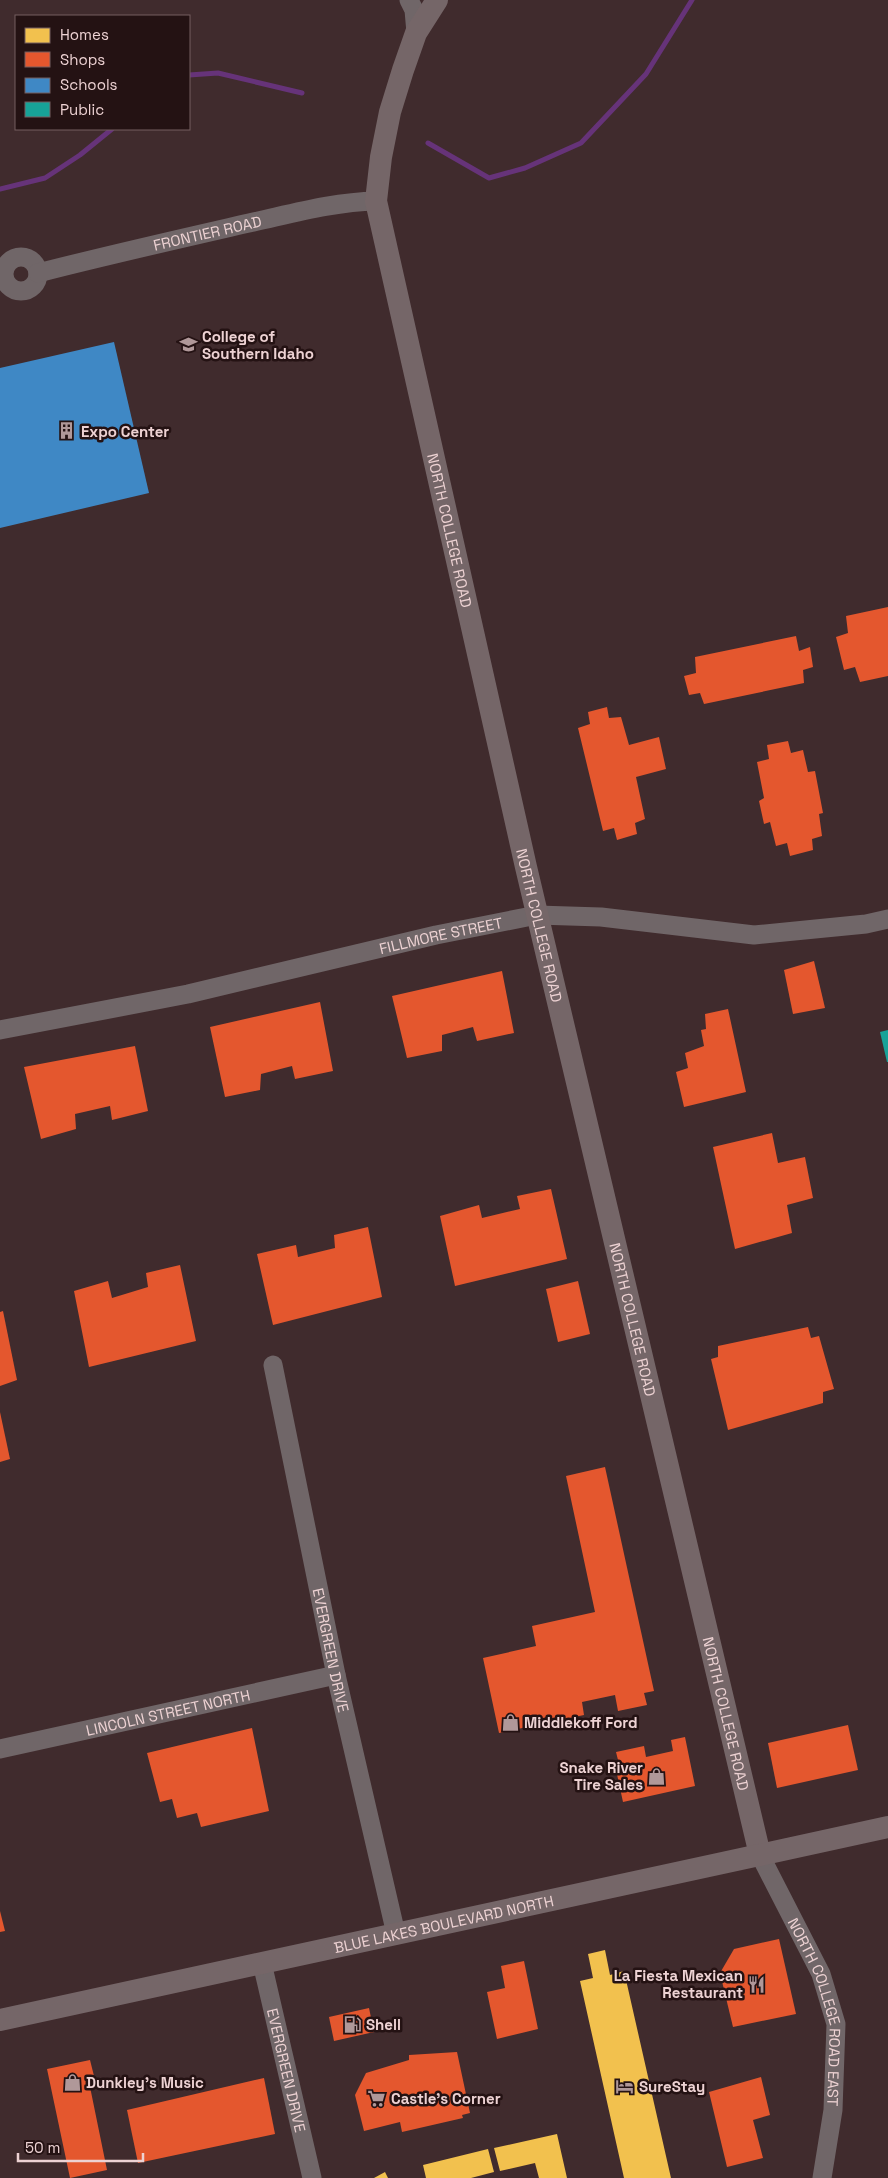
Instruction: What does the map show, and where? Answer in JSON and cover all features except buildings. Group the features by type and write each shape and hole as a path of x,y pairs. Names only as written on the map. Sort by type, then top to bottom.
{"main road":[{"name":"NORTH COLLEGE ROAD","path":"437,0 416,33 390,112 381,157 376,201 537,915 760,1854"},
{"name":"BLUE LAKES BOULEVARD NORTH","path":"0,2020 888,1827"}],"street":[{"path":"409,0 414,10 416,33"},
{"name":"FRONTIER ROAD","path":"38,273 122,251 299,212 354,201 376,201"},
{"path":"18,258 30,259 38,273 36,284 27,290 17,291 3,280 6,268 13,260 18,258"},
{"name":"FILLMORE STREET","path":"0,1030 188,994 426,938 537,915 602,918 754,935 866,924 888,919"},
{"name":"EVERGREEN DRIVE","path":"273,1365 336,1675 396,1934"},
{"name":"LINCOLN STREET NORTH","path":"0,1749 336,1675"},
{"name":"NORTH COLLEGE ROAD EAST","path":"760,1854 821,1974 836,2024 833,2110 822,2178"},
{"name":"EVERGREEN DRIVE","path":"262,1963 312,2178"}],"waterway":[{"path":"428,143 489,178 525,168 581,143 646,74 692,0"},
{"path":"190,75 218,73 302,93"},
{"path":"0,189 45,178 80,155 111,130"}],"place":[{"name":"College of Southern Idaho","path":"188,345"},
{"name":"Expo Center","path":"67,431"},
{"name":"Middlekoff Ford","path":"510,1722"},
{"name":"Snake River Tire Sales","path":"657,1776"},
{"name":"La Fiesta Mexican Restaurant","path":"757,1984"},
{"name":"Shell","path":"352,2024"},
{"name":"Dunkley's Music","path":"72,2082"},
{"name":"SureStay","path":"625,2086"},
{"name":"Castle's Corner","path":"377,2098"}]}
